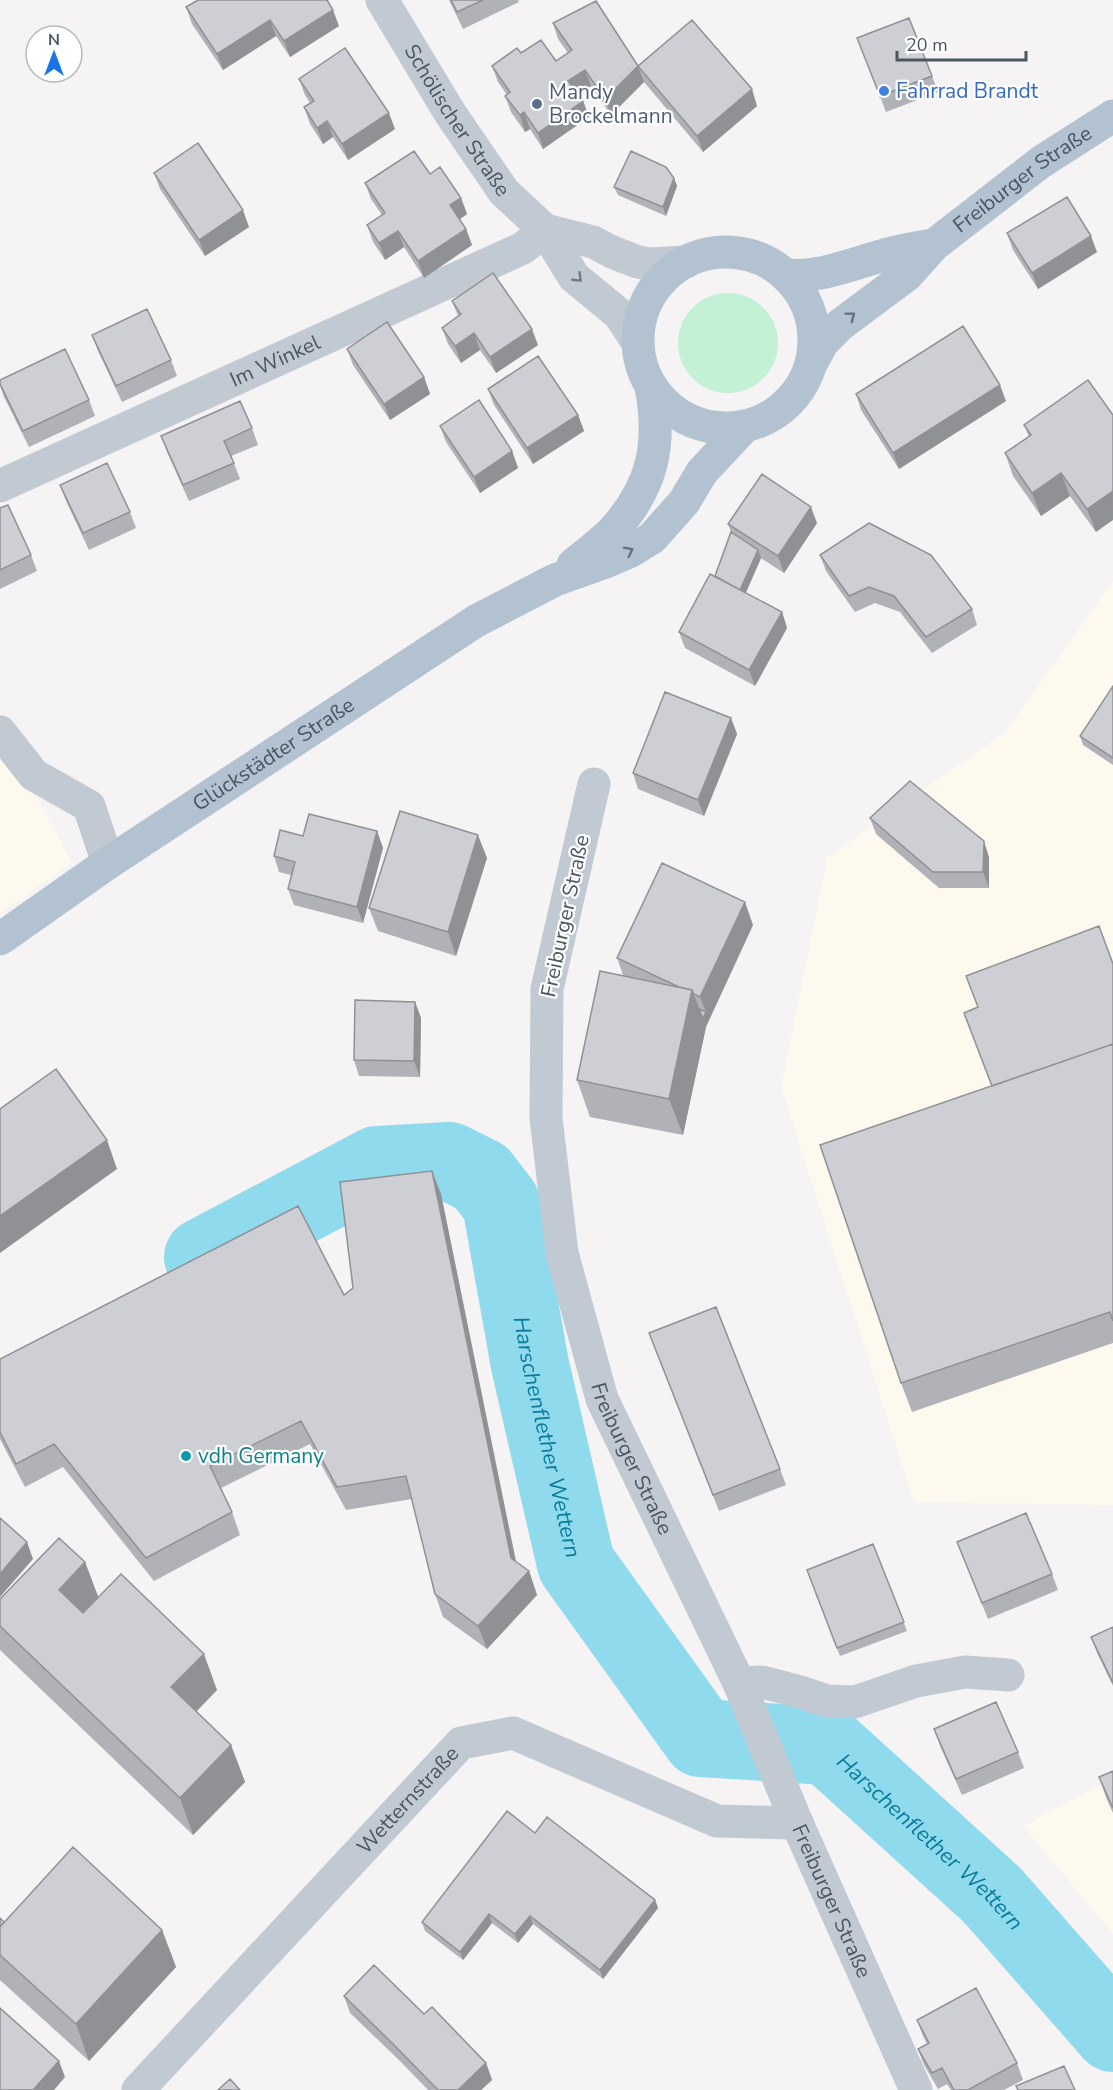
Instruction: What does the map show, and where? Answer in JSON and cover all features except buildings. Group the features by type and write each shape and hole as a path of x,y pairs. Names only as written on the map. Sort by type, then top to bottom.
{"main road":[{"name":"Freiburger Straße","path":"813,360 823,342 840,325 907,275 934,244 1041,162 1113,116"},
{"name":"Freiburger Straße","path":"787,275 815,275 849,267 890,253 934,244"},
{"path":"738,252 764,260 787,275 802,295 812,318 815,334 813,360 803,385 785,406 763,421 746,426 718,428 692,422 669,407 651,386 643,370 638,343 641,316 648,299 664,278 686,262 711,253 738,252"},
{"name":"Glückstädter Straße","path":"555,580 610,534 627,514 641,490 649,473 655,448 656,413 651,386"},
{"name":"Glückstädter Straße","path":"0,939 108,863 476,621 555,580 631,551 652,538 684,502 702,472 746,426"}],"street":[{"name":"Schölischer Straße","path":"382,0 450,113 504,192 545,230 574,277 619,314 638,343"},
{"name":"Schölischer Straße","path":"545,230 593,242 638,262 660,264 686,262"},
{"name":"Im Winkel","path":"0,486 523,248 545,230"},
{"path":"0,732 34,775 88,806 108,863"},
{"name":"Freiburger Straße","path":"594,784 547,989 546,1118 562,1253 602,1399 739,1683 797,1823 916,2090"},
{"path":"739,1683 762,1682 827,1701 855,1702 916,1681 965,1672 1008,1675"},
{"name":"Wetternstraße","path":"138,2090 461,1743 513,1733 717,1821 797,1823"}],"shaded area":[{"path":"1113,581 1113,1505 914,1502 781,1087 827,858 1005,732"},
{"path":"0,727 72,863 0,913"},
{"path":"1113,1778 1113,1934 1023,1826"}],"green space":[{"path":"728,293 756,301 770,315 778,343 770,371 756,385 728,393 700,385 686,371 678,343 686,315 700,301"}],"waterway":[{"name":"Harschenflether Wettern","path":"203,1257 377,1165 449,1161 481,1177 501,1203 530,1365 576,1564 701,1738 828,1746 992,1895 1113,2033"}],"place":[{"name":"Fahrrad Brandt","path":"884,91"},
{"name":"Mandy Brockelmann","path":"537,104"},
{"name":"vdh Germany","path":"186,1456"}]}
